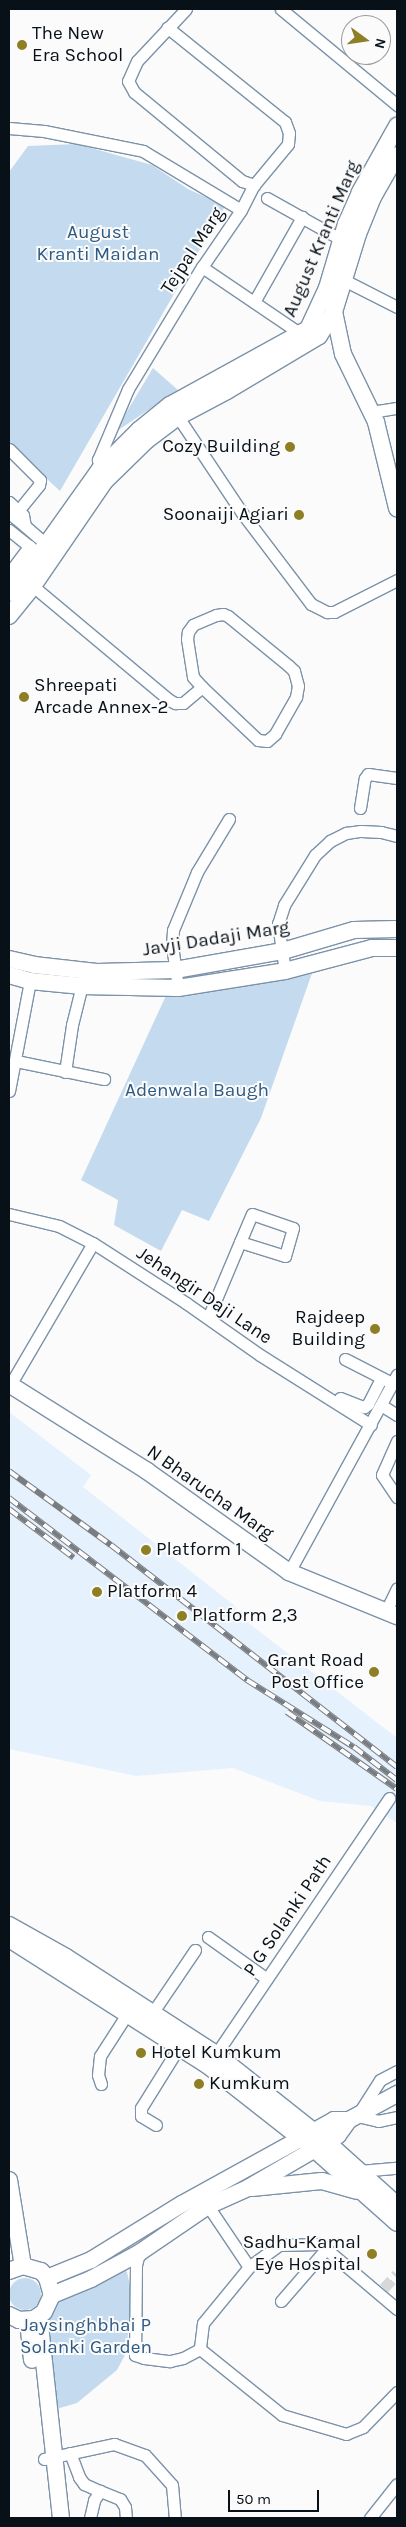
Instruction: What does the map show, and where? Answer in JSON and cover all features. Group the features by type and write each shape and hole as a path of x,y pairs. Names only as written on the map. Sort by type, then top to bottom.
{"main road":[{"name":"August Kranti Marg","path":"310,335 334,281 358,234 391,157 397,126"},
{"name":"August Kranti Marg","path":"334,281 342,240 360,192 391,157"},
{"path":"334,281 334,312 343,354 371,412 381,440 397,508"},
{"name":"August Kranti Marg","path":"9,593 44,552 103,475 147,440 174,411 310,335 334,312"},
{"path":"310,335 343,354"},
{"name":"August Kranti Marg","path":"9,616 21,579"},
{"name":"Javji Dadaji Marg","path":"145,979 176,970 284,951 354,930 397,929"},
{"name":"Javji Dadaji Marg","path":"9,975 30,980 145,979 178,988 285,971 372,948 397,948"},
{"name":"Javji Dadaji Marg","path":"9,959 84,979"},
{"name":"N Bharucha Marg","path":"9,1385 146,1471 289,1572 392,1614"},
{"path":"9,1924 66,1957 216,2054 307,2135"},
{"path":"11,1943 207,2065 359,2171 397,2205"},
{"path":"47,2278 95,2267 140,2253 208,2206 248,2188 338,2135 353,2118 397,2094"},
{"path":"52,2295 95,2267 182,2204 334,2120 353,2118"},
{"path":"321,2145 363,2193 397,2223"},
{"path":"9,2180 16,2269 32,2267 47,2278 52,2295 49,2304 21,2319 60,2518"},
{"path":"248,2188 322,2181 363,2193"},
{"path":"49,2458 52,2518"}],"street":[{"path":"186,9 137,61 128,81 134,92 242,181 254,185"},
{"path":"281,9 397,105"},
{"path":"167,28 285,122 289,133 288,144 254,185 241,210"},
{"name":"Tejpal Marg","path":"9,128 44,131 143,151 241,210 202,267 128,389 98,460 103,475"},
{"path":"267,198 342,240"},
{"path":"254,302 302,217"},
{"path":"202,267 254,302 310,335"},
{"path":"334,281 397,307"},
{"path":"371,412 397,408"},
{"path":"174,411 242,513 310,604 327,612 334,612 397,580"},
{"path":"9,449 40,480 39,485 14,512"},
{"path":"9,502 14,512 44,552"},
{"path":"9,530 44,552"},
{"path":"44,552 21,579 175,703 183,703 202,687"},
{"path":"223,614 228,616 289,666 294,672 298,686 296,697 276,734 267,742 258,740 202,687 193,677 187,639 188,632 193,625 223,614"},
{"path":"360,808 365,778 368,774 397,778"},
{"path":"178,988 172,946 173,930 181,908 210,848 229,819"},
{"path":"285,971 284,951 278,924 284,904 315,855 330,841 346,833 381,832 397,836"},
{"path":"65,1072 72,1025 84,979"},
{"path":"9,1091 30,980"},
{"path":"16,1061 104,1080"},
{"name":"Jehangir Daji Lane","path":"9,1214 59,1226 93,1243 208,1318 260,1355 371,1425"},
{"path":"208,1318 240,1242 252,1214 294,1230 284,1256 240,1242"},
{"path":"9,1385 93,1243"},
{"path":"289,1572 395,1379 381,1378 345,1359"},
{"path":"330,1399 335,1395 359,1407 364,1407 368,1404 381,1378"},
{"path":"381,1405 397,1416"},
{"path":"364,1407 371,1425"},
{"path":"397,1441 382,1475 397,1497"},
{"path":"392,1614 397,1588"},
{"name":"P G Solanki Path","path":"216,2054 388,1798"},
{"path":"208,1937 267,1979"},
{"path":"153,2012 195,1950"},
{"path":"101,2084 98,2075 100,2056 127,2014"},
{"path":"156,2125 141,2116 141,2108 179,2047"},
{"path":"397,2071 380,2080 353,2118 378,2121 397,2117"},
{"path":"359,2171 397,2168"},
{"path":"208,2206 249,2267"},
{"path":"200,2349 204,2323 249,2267 279,2245 320,2244 382,2291 397,2309"},
{"path":"281,2301 326,2249"},
{"path":"140,2253 136,2265 135,2355 170,2361 183,2358 200,2349"},
{"path":"200,2349 282,2415 346,2434 363,2427 397,2392"},
{"path":"388,2401 397,2409"},
{"path":"49,2458 114,2444 145,2455 172,2485 175,2518"},
{"path":"70,2453 84,2484 120,2499 125,2507 126,2518"},
{"path":"371,2518 397,2484"},
{"path":"90,2518 94,2500 100,2491"}],"shaded area":[{"path":"9,1412 91,1475 83,1487 235,1606 237,1614 397,1738 397,1823 371,1806 320,1801 233,1768 136,1776 9,1749"}],"green space":[{"name":"August Kranti Maidan","path":"77,144 152,165 188,189 225,206 60,491 9,444 9,172 28,146"},
{"path":"153,368 178,390 114,433"},
{"name":"Adenwala Baugh","path":"317,959 261,1118 209,1221 182,1210 161,1251 114,1225 118,1200 81,1180 169,989"},
{"name":"Jaysinghbhai P Solanki Garden","path":"118,2262 127,2272 132,2295 126,2353 117,2370 77,2403 53,2410 43,2325 52,2314 68,2283"},
{"path":"25,2278 37,2282 41,2294 37,2306 25,2310 13,2306 9,2294 13,2282"}],"tunnel":[{"path":"384,2288 397,2274"}],"railway":[{"path":"9,1471 111,1545 397,1767"},
{"path":"9,1498 247,1680 354,1747 397,1780"},
{"path":"9,1509 74,1558"},
{"path":"287,1712 397,1789"}],"place":[{"name":"The New Era School","path":"22,45"},
{"name":"Cozy Building","path":"290,447"},
{"name":"Soonaiji Agiari","path":"299,515"},
{"name":"Shreepati Arcade Annex-2","path":"24,697"},
{"name":"Rajdeep Building","path":"375,1329"},
{"name":"Platform 1","path":"146,1550"},
{"name":"Platform 4","path":"97,1592"},
{"name":"Platform 2,3","path":"182,1616"},
{"name":"Grant Road Post Office","path":"374,1672"},
{"name":"Hotel Kumkum","path":"141,2053"},
{"name":"Kumkum","path":"199,2084"},
{"name":"Sadhu-Kamal Eye Hospital","path":"372,2254"}]}
